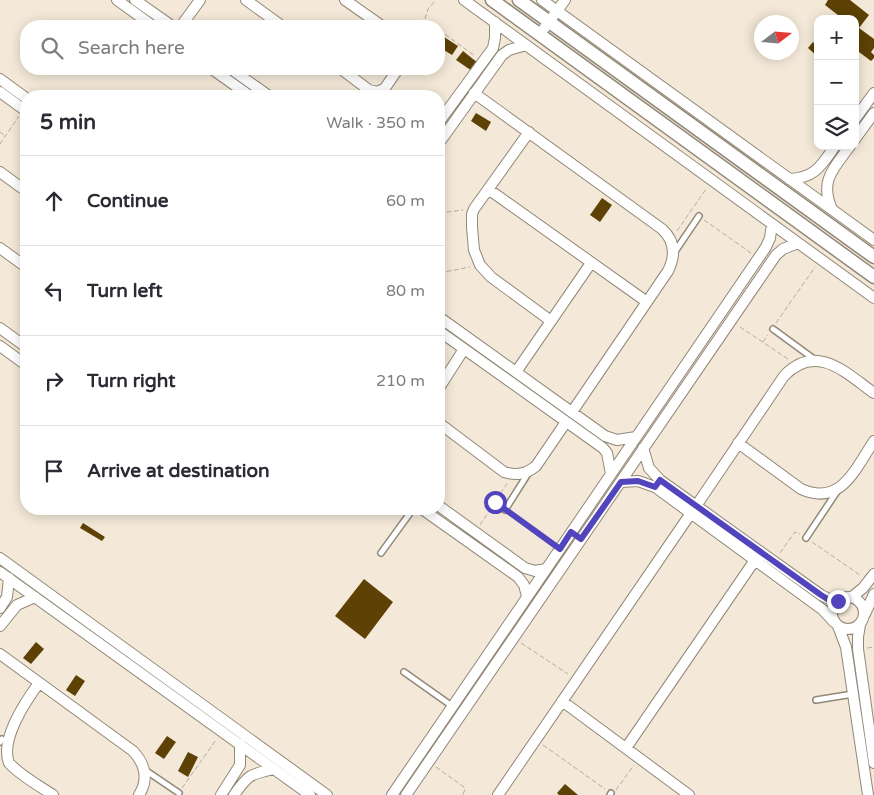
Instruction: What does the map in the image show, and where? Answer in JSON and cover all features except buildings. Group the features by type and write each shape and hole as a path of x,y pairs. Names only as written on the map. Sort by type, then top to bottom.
{"street":[{"path":"117,0 150,19"},
{"path":"135,0 150,19"},
{"path":"185,20 200,0"},
{"path":"246,0 274,20"},
{"path":"345,0 373,20"},
{"path":"464,0 874,298"},
{"path":"492,0 874,277"},
{"path":"519,0 874,257"},
{"path":"542,0 874,240"},
{"path":"540,34 565,0"},
{"path":"445,114 483,62 494,43 495,22"},
{"path":"445,134 502,55 509,50 526,45"},
{"path":"220,75 242,90"},
{"path":"239,75 261,90"},
{"path":"349,75 369,90"},
{"path":"382,90 394,75"},
{"path":"0,79 20,94"},
{"path":"0,92 20,106"},
{"path":"474,93 662,229 671,240 674,254 668,271 572,412"},
{"path":"859,114 874,93"},
{"path":"859,134 874,113"},
{"path":"529,132 474,208 472,214 474,250 480,265 491,277 551,321"},
{"path":"789,178 812,174 819,169 833,150"},
{"path":"836,150 842,157"},
{"path":"832,210 828,202 826,184 828,176 847,150"},
{"path":"0,172 20,187"},
{"path":"488,189 647,302"},
{"path":"392,795 766,247 770,238 772,224"},
{"path":"406,795 776,255 787,247 798,243"},
{"path":"766,247 776,255"},
{"path":"0,248 20,263"},
{"path":"516,372 591,263"},
{"path":"445,320 605,436 617,440 636,437"},
{"path":"0,328 20,343"},
{"path":"445,335 598,444 607,453 611,474"},
{"path":"0,346 20,361"},
{"path":"445,379 464,349"},
{"path":"498,795 784,376 797,365 815,360 827,362 837,366 874,393"},
{"path":"445,428 504,472 513,475 530,472 536,466 566,422"},
{"path":"598,444 605,436"},
{"path":"738,444 801,489 810,493 820,494 838,490 845,484 874,442"},
{"path":"644,448 649,468 658,484 774,562 810,594 836,624 849,630 860,625"},
{"path":"621,482 638,481 658,484"},
{"path":"693,509 755,560 810,594 838,601"},
{"path":"445,510 525,568 535,571 546,569"},
{"path":"430,515 518,577 524,585 527,596"},
{"path":"571,532 581,539"},
{"path":"0,558 222,731 310,795"},
{"path":"626,748 755,560"},
{"path":"4,575 135,662 327,795"},
{"path":"0,626 9,592 4,575"},
{"path":"868,795 847,655 844,640 832,611 838,601 844,597 852,597 860,592 872,579"},
{"path":"874,594 860,625 858,637 874,763"},
{"path":"6,606 35,597"},
{"path":"852,597 860,602 864,615"},
{"path":"847,655 859,653"},
{"path":"0,654 133,751 140,759 145,770 145,781 139,795"},
{"path":"39,682 6,729 1,741 2,751 7,761 53,795"},
{"path":"562,701 689,795"},
{"path":"221,795 240,765 240,744"},
{"path":"231,780 237,791 251,774 274,769"}],"lane":[{"path":"674,254 699,216"},
{"path":"773,328 815,360"},
{"path":"505,510 530,472"},
{"path":"806,538 838,490"},
{"path":"381,552 409,515"},
{"path":"404,672 452,706"},
{"path":"816,700 852,694"},
{"path":"145,770 179,792"}],"path":[{"path":"425,20 426,14 436,0"},
{"path":"445,34 483,62"},
{"path":"0,144 20,117"},
{"path":"0,132 6,136"},
{"path":"671,240 712,180"},
{"path":"445,212 474,208"},
{"path":"699,216 758,258"},
{"path":"763,342 821,259"},
{"path":"445,271 480,265"},
{"path":"731,321 797,365"},
{"path":"475,532 513,475"},
{"path":"495,502 560,549"},
{"path":"774,562 795,532 872,579"},
{"path":"514,638 577,680"},
{"path":"179,792 222,731"},
{"path":"536,740 610,794 614,792 639,758"},
{"path":"429,762 464,787 463,795"}],"route":[{"path":"495,502 560,549 571,532 581,539 621,482 629,480 638,481 655,487 660,480 825,598 838,601"}]}
